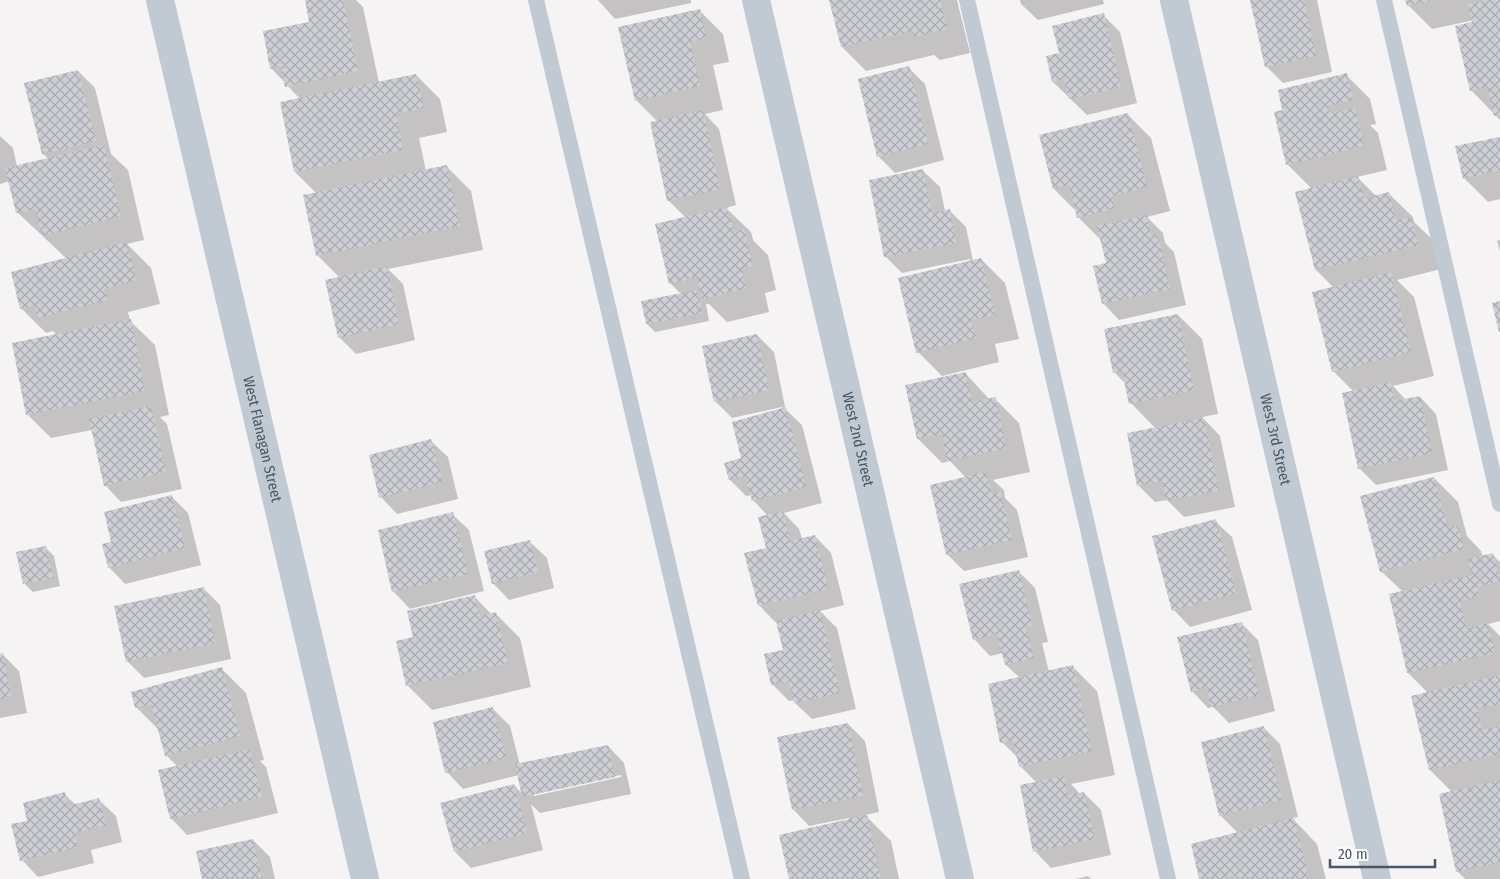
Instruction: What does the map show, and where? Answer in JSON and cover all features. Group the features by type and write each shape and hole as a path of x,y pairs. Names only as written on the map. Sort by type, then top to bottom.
{"street":[{"name":"West Flanagan Street","path":"160,0 365,879"},
{"name":"West 2nd Street","path":"756,0 960,879"},
{"name":"West 3rd Street","path":"1174,0 1377,879"}],"lane":[{"path":"536,0 742,879"},
{"path":"967,0 1168,879"},
{"path":"1384,0 1500,504"}],"building":[{"path":"305,0 343,0 358,71 285,87 280,66 270,69 263,31 309,22"},
{"path":"829,0 940,0 947,29 914,37 913,31 841,47"},
{"path":"1250,0 1304,0 1316,56 1265,67"},
{"path":"1405,0 1430,0 1430,1 1407,6"},
{"path":"1485,0 1500,0 1500,114 1494,116 1487,87 1470,91 1455,26 1472,22 1468,4"},
{"path":"700,9 706,38 690,42 700,86 635,101 618,27"},
{"path":"1104,13 1121,87 1069,99 1064,79 1052,82 1046,56 1059,53 1052,26"},
{"path":"909,66 928,144 877,157 858,79"},
{"path":"78,70 96,141 42,154 24,83"},
{"path":"1347,73 1353,100 1328,106 1330,113 1355,108 1364,146 1286,165 1274,112 1282,110 1278,90"},
{"path":"416,74 424,108 396,114 403,150 294,172 280,102"},
{"path":"703,110 720,189 667,201 650,122"},
{"path":"1128,113 1147,187 1112,196 1115,208 1077,218 1069,185 1053,189 1039,135"},
{"path":"1500,137 1500,170 1463,179 1455,146"},
{"path":"104,145 121,216 42,236 35,209 16,213 5,168"},
{"path":"447,165 460,226 316,256 303,195"},
{"path":"923,169 932,213 950,209 956,243 884,257 869,180"},
{"path":"1358,176 1364,198 1389,192 1396,221 1411,217 1418,245 1315,270 1295,192"},
{"path":"727,207 734,232 744,229 753,266 742,269 746,288 702,299 697,277 669,284 655,224"},
{"path":"1147,215 1151,236 1158,234 1170,289 1102,304 1093,266 1106,263 1097,226"},
{"path":"127,242 136,280 104,289 108,300 37,318 35,306 20,309 11,272"},
{"path":"981,258 995,315 971,320 976,338 916,353 898,278"},
{"path":"387,266 399,324 338,338 325,280"},
{"path":"1391,272 1411,352 1332,372 1312,292"},
{"path":"697,290 702,313 646,324 641,301"},
{"path":"1500,301 1500,332 1499,332 1492,303"},
{"path":"1178,314 1194,390 1129,404 1122,371 1113,373 1104,329"},
{"path":"131,319 145,391 26,415 12,343"},
{"path":"757,334 769,390 714,402 702,346"},
{"path":"966,372 972,402 996,397 1006,448 947,461 942,434 917,439 905,385"},
{"path":"1391,382 1394,401 1420,396 1432,453 1358,469 1342,393"},
{"path":"151,406 166,472 104,486 89,419"},
{"path":"786,407 806,487 752,501 745,476 729,480 724,463 741,458 732,422"},
{"path":"1204,418 1219,491 1166,501 1162,481 1137,486 1127,433"},
{"path":"431,439 443,482 379,498 369,455"},
{"path":"987,472 992,494 1001,492 1012,540 946,555 930,485"},
{"path":"1434,477 1448,528 1458,525 1464,549 1380,572 1360,496"},
{"path":"172,495 185,548 108,568 102,544 111,542 104,512"},
{"path":"783,511 790,541 815,535 828,589 758,606 744,553 766,548 758,517"},
{"path":"453,512 468,574 392,592 378,530"},
{"path":"1216,519 1236,593 1172,611 1152,536"},
{"path":"530,540 538,572 492,584 484,551"},
{"path":"46,546 53,578 23,584 16,552"},
{"path":"1493,553 1500,581 1477,587 1479,597 1460,601 1466,628 1488,623 1495,653 1407,673 1389,594 1472,575 1468,559"},
{"path":"1019,570 1032,626 1026,627 1034,658 1005,665 997,634 973,640 959,584"},
{"path":"204,587 215,643 126,662 114,606"},
{"path":"475,595 480,616 496,612 508,663 406,686 396,641 413,637 407,611"},
{"path":"820,610 840,693 794,703 789,681 771,685 764,654 783,650 776,621"},
{"path":"1242,622 1259,695 1211,707 1207,687 1191,692 1177,637"},
{"path":"3,653 11,696 0,699 0,654"},
{"path":"1073,665 1092,751 1019,767 1013,740 1000,743 988,684"},
{"path":"222,667 240,736 165,756 151,704 135,708 131,692"},
{"path":"1500,675 1500,704 1477,709 1482,730 1500,726 1500,754 1429,770 1411,696"},
{"path":"493,707 506,758 445,773 433,722"},
{"path":"848,723 863,796 792,810 777,737"},
{"path":"1264,726 1282,800 1219,816 1201,742"},
{"path":"608,745 615,777 522,797 515,764"},
{"path":"250,749 262,797 170,819 158,770"},
{"path":"1064,776 1068,795 1084,792 1095,839 1033,852 1020,785"},
{"path":"1500,780 1500,862 1456,872 1439,794"},
{"path":"514,784 527,833 454,852 440,803"},
{"path":"65,792 68,806 99,798 106,825 75,833 78,847 20,861 11,824 27,821 23,803"},
{"path":"867,815 881,879 789,879 779,835"},
{"path":"1294,818 1309,879 1236,879 1235,875 1220,879 1199,879 1191,844"},
{"path":"253,839 262,879 202,879 196,851"}]}
